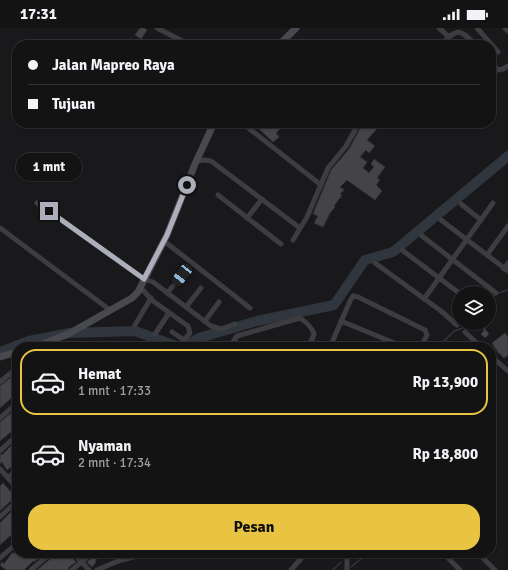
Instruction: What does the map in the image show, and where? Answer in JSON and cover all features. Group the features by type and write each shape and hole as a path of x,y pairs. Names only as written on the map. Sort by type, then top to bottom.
{"street":[{"path":"157,28 180,40"},
{"path":"284,40 296,28"},
{"path":"439,28 447,36"},
{"path":"444,40 457,28 464,31 472,40"},
{"path":"477,28 488,40"},
{"path":"505,28 508,31"},
{"path":"496,68 500,70 508,66"},
{"path":"48,342 70,333 134,297 141,288 164,240 212,128"},
{"path":"248,128 320,185"},
{"path":"293,240 310,212 328,168 346,146 356,128"},
{"path":"197,161 211,161 300,228"},
{"path":"218,195 281,244"},
{"path":"247,218 262,199"},
{"path":"37,203 144,279 153,282 212,326 221,329 235,324"},
{"path":"424,298 493,203"},
{"path":"461,204 481,220"},
{"path":"441,220 506,270 508,263"},
{"path":"487,256 508,226"},
{"path":"0,228 110,310"},
{"path":"422,236 487,286"},
{"path":"164,240 250,308"},
{"path":"402,250 452,288"},
{"path":"375,263 424,298 452,321"},
{"path":"168,293 182,275"},
{"path":"141,288 169,313 188,326 190,330 190,333 184,340 172,332"},
{"path":"186,307 201,288"},
{"path":"332,342 353,296 358,296 424,330 427,335 424,342"},
{"path":"134,325 151,298"},
{"path":"205,321 219,302"},
{"path":"155,334 169,313"},
{"path":"233,342 237,336 300,318 314,331 311,342"},
{"path":"341,321 392,342"},
{"path":"465,332 476,342"},
{"path":"0,357 12,353"},
{"path":"496,360 508,371"},
{"path":"0,382 12,372"},
{"path":"0,418 12,407"},
{"path":"0,450 12,439"},
{"path":"0,469 12,482"},
{"path":"8,478 12,474"},
{"path":"1,514 12,505"},
{"path":"0,558 12,547"},
{"path":"31,570 45,558"},
{"path":"77,558 88,570"},
{"path":"72,570 86,558"},
{"path":"97,570 130,558"},
{"path":"291,570 302,558"},
{"path":"347,558 347,570"},
{"path":"448,558 460,570"},
{"path":"483,558 495,570"}],"building":[{"path":"140,28 147,30 141,39 135,35"},
{"path":"258,128 281,128 276,133 279,137 273,142"},
{"path":"360,128 378,128 367,140 375,146 369,153 366,150 360,157 367,162 363,168 369,173 374,167 371,164 374,159 385,167 377,178 380,180 376,185 382,191 375,200 347,180 340,187 344,190 340,194 342,195 334,206 335,207 330,213 323,227 314,223 318,216 313,214 331,170 349,149"},
{"path":"486,330 489,334 485,338 481,334"},
{"path":"505,333 508,337 508,355 504,358 499,354 496,349 496,342 493,342"},
{"path":"12,377 12,397 0,408 0,386"},
{"path":"12,412 12,431 0,441 0,422"},
{"path":"12,445 12,466 7,470 2,462 0,464 0,455"},
{"path":"3,483 11,492 12,491 12,500 0,511 0,486"},
{"path":"12,511 12,534 0,545 0,523"},
{"path":"12,553 12,558 39,558 34,562 33,561 24,570 6,570 0,565 2,562 4,564"},
{"path":"52,558 72,558 76,562 69,567 68,570 37,570"},
{"path":"92,558 98,558 92,567 87,562"}],"waterway":[{"path":"192,342 199,338 257,321 334,305 365,260 393,252 508,156"},
{"path":"498,293 508,290"},
{"path":"443,342 457,330"},
{"path":"26,342 70,333 135,331 165,342"},
{"path":"0,352 12,347"},
{"path":"351,567 362,558"},
{"path":"333,570 341,562"}],"route":[{"path":"49,211 144,279 167,235 187,185"}]}
